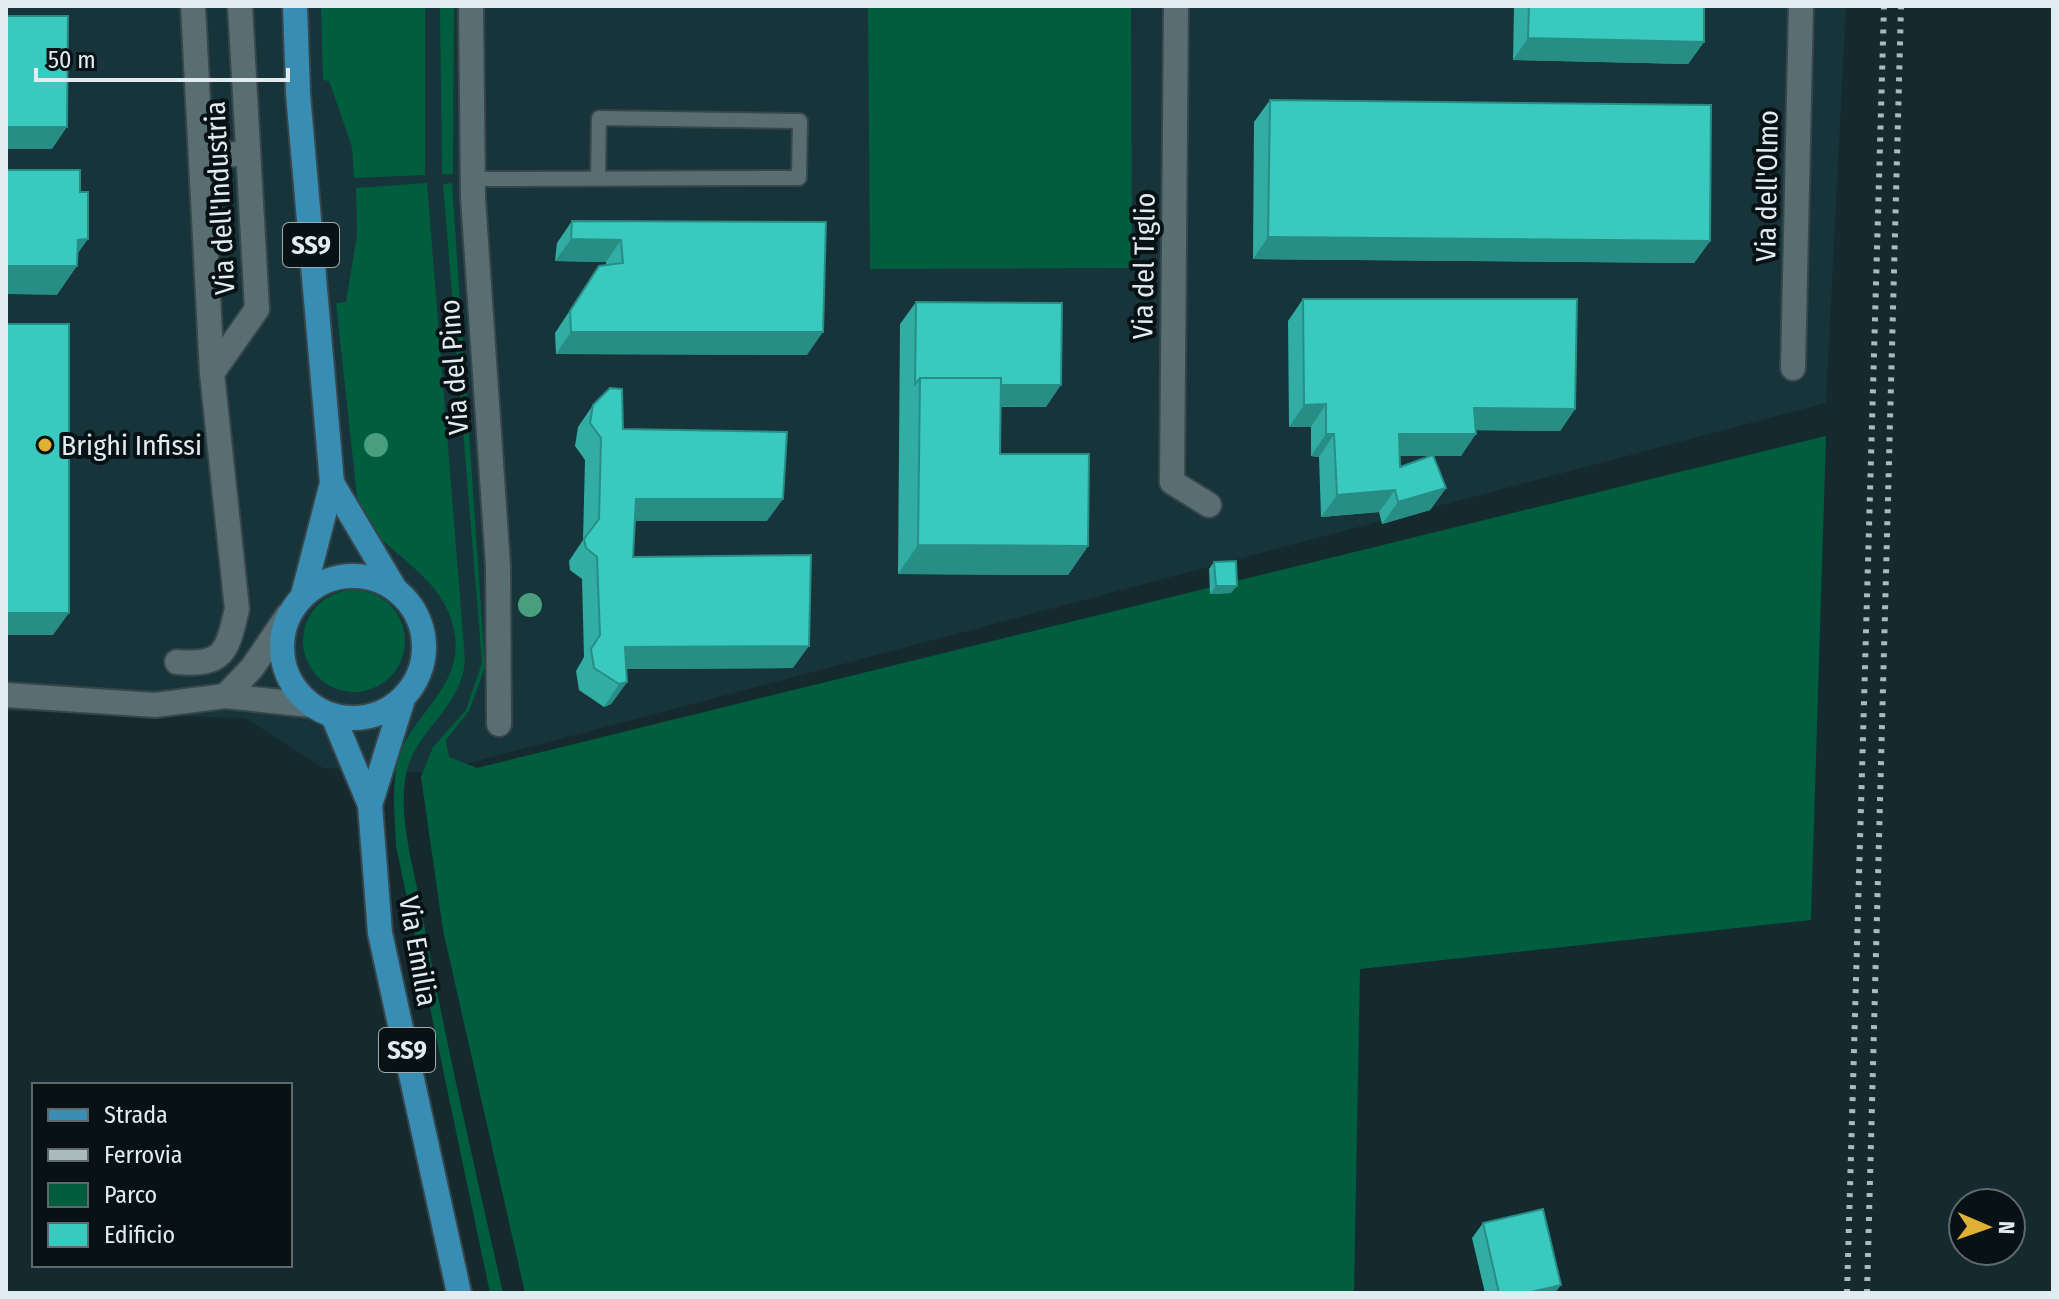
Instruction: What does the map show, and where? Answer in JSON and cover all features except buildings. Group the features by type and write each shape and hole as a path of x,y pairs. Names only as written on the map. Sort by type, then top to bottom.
{"main road":[{"name":"Via Emilia","path":"295,6 298,94 332,483 303,595"},
{"name":"Via Emilia","path":"332,483 395,589 413,606 423,630 421,667 403,699 370,805"},
{"name":"Via Emilia","path":"395,589 373,578 348,575 324,581 303,595 288,615 281,639 283,664 293,687 310,705 333,716 358,719 382,713 403,699"},
{"name":"Via Emilia","path":"333,716 370,805 380,933 459,1293"}],"street":[{"name":"Via dell'Industria","path":"177,662 204,664 219,655 230,638 237,609 212,373 193,6"},
{"name":"Via dell'Industria","path":"212,373 257,309 240,6"},
{"name":"Via del Pino","path":"471,6 473,179 498,566 499,724"},
{"name":"Via del Tiglio","path":"1176,6 1172,482 1209,505"},
{"name":"Via dell'Olmo","path":"1793,368 1801,6"},
{"path":"202,157 247,153"},
{"path":"225,696 252,668 288,615"},
{"path":"6,695 155,705 225,696 310,705"}],"lane":[{"path":"473,179 598,176 799,178 800,121 599,118 598,176"}],"shaded area":[{"path":"6,6 1846,6 1826,403 432,773 323,768 245,718 6,711"}],"green space":[{"path":"321,6 425,6 425,175 354,178 352,147 329,81 323,80"},
{"path":"440,6 454,6 453,174 442,174"},
{"path":"868,6 1131,6 1132,268 870,269"},
{"path":"427,183 465,660 455,694 425,735 409,764 404,815 441,1013 503,1293 490,1293 396,846 394,792 398,760 405,742 448,678 454,660 455,639 450,616 435,589 379,537 369,525 357,497 336,303 346,302 357,235 356,188"},
{"path":"452,183 485,667 469,711 446,740 449,757 477,768 1826,436 1811,920 1360,969 1354,1293 525,1293 443,930 421,777 433,747 466,710 482,663 443,184"},
{"path":"354,590 374,594 390,605 401,621 405,641 401,661 390,677 374,688 354,692 334,688 318,677 307,661 303,641 307,621 318,605 334,594"}],"railway":[{"path":"1847,1293 1884,6"},
{"path":"1867,1293 1901,6"}],"place":[{"name":"Brighi Infissi","path":"45,445"}]}
